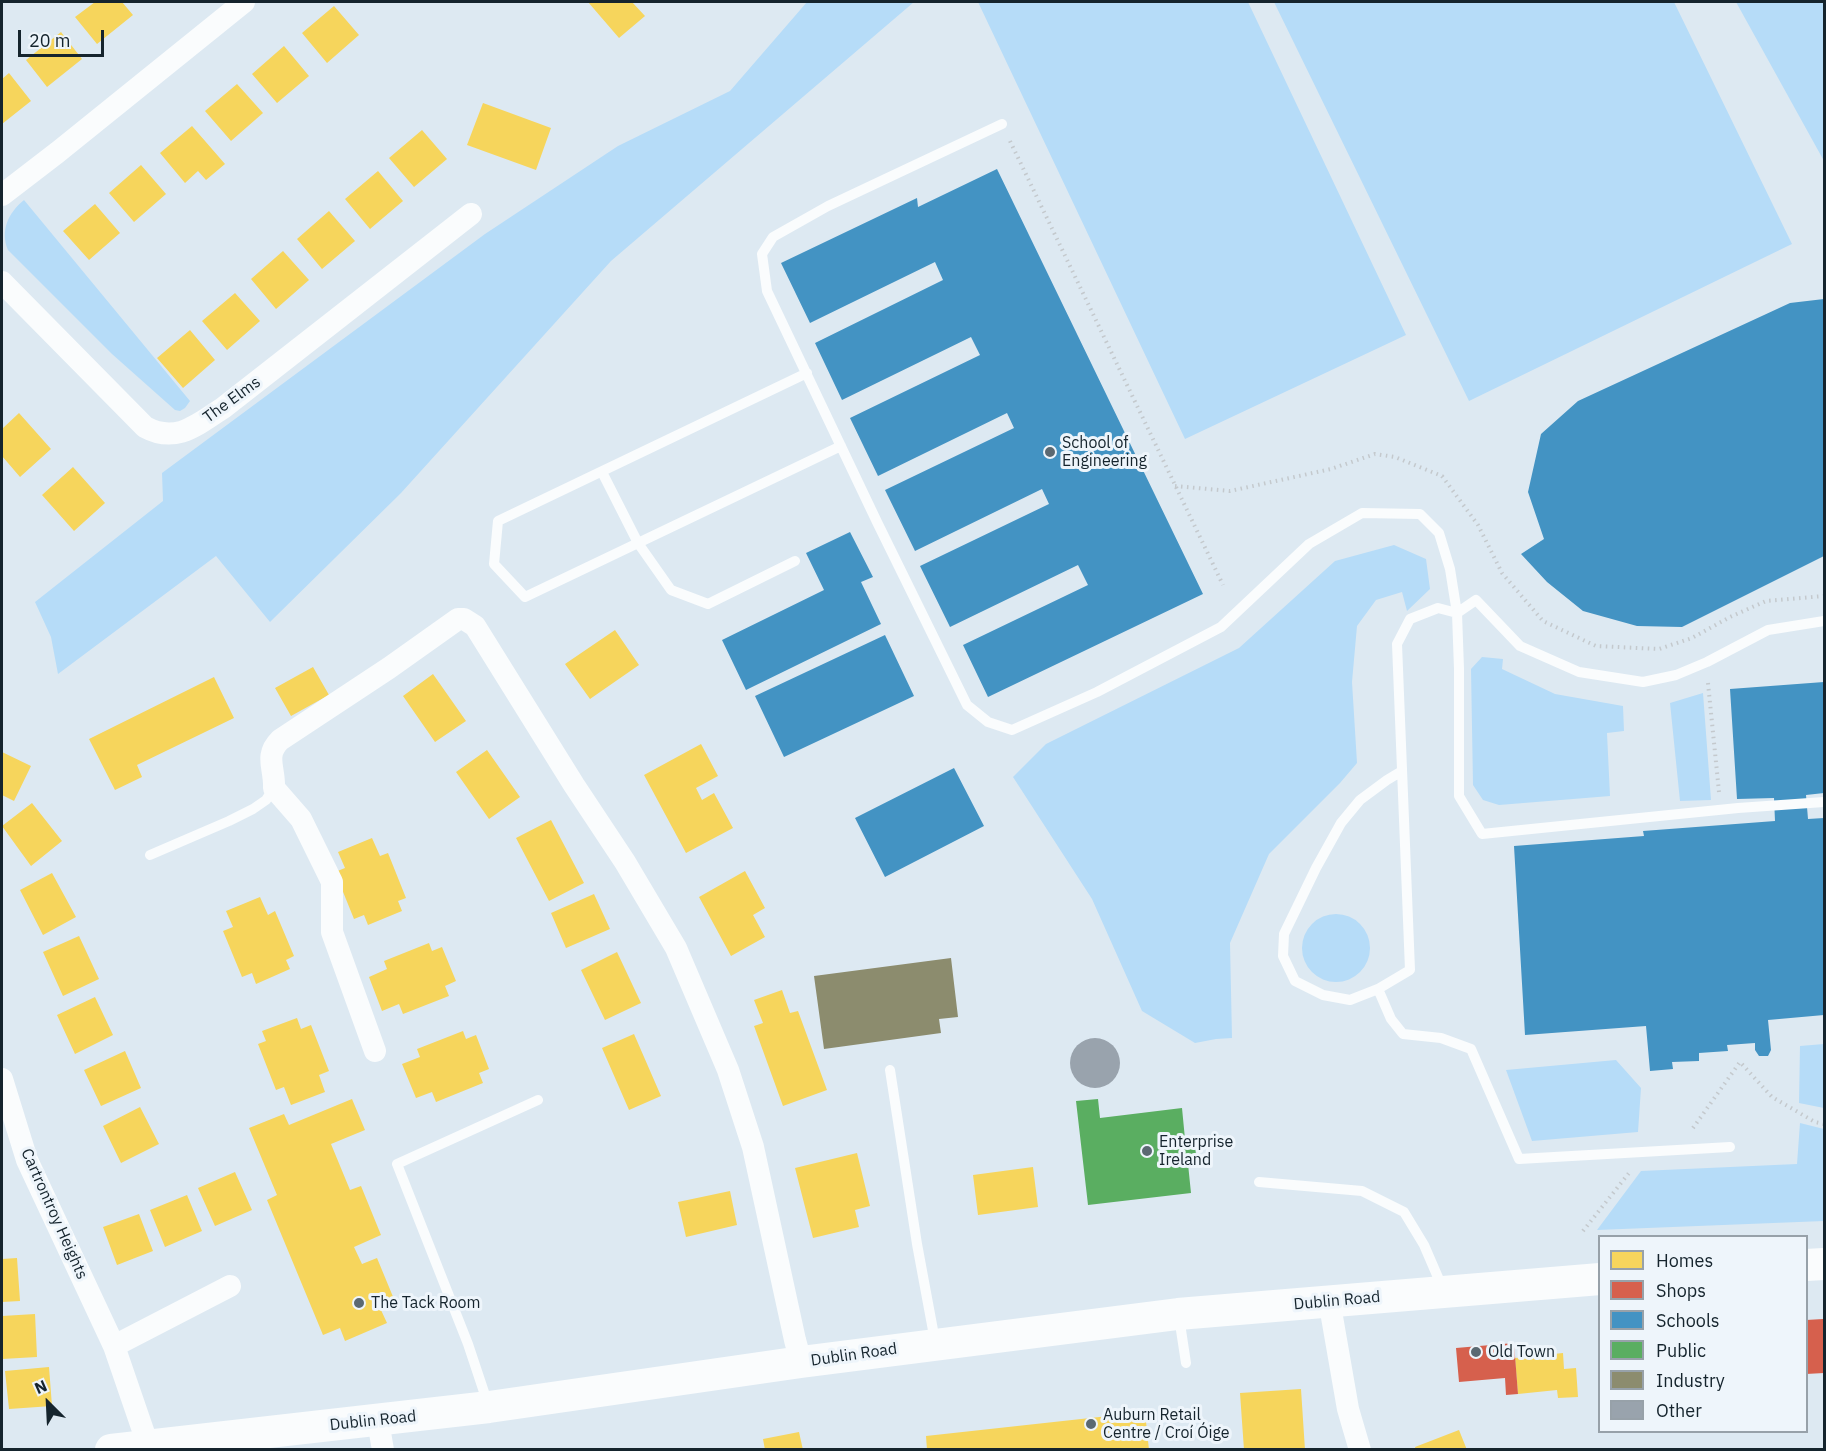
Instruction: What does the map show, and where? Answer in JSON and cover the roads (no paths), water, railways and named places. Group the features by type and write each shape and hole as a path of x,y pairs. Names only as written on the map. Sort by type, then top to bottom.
{"main road":[{"path":"1808,1265 1824,1264"},
{"name":"Dublin Road","path":"111,1449 148,1445 380,1435 489,1407 935,1344 1178,1314 1598,1279"}],"street":[{"path":"2,195 244,2"},
{"name":"The Elms","path":"2,282 138,421 154,432 170,435 199,424 223,408 471,214"},
{"path":"375,1051 332,932 332,882 301,819 274,788 275,775 270,754 273,746 280,740 458,619 464,619 475,626 625,862 676,948 728,1070 753,1147 801,1362"},
{"name":"Cartrontroy Heights","path":"2,1078 27,1160 114,1347 148,1445"},
{"path":"114,1347 230,1286"},
{"path":"1331,1301 1348,1409 1360,1449"}],"lane":[{"path":"1002,124 828,206 773,237 762,254 767,291 967,705 988,722 1012,730 1097,692 1221,627 1309,544 1362,513 1420,514 1439,533 1450,569 1457,613 1459,796 1482,834 1824,801"},
{"path":"807,373 498,521 494,564 525,597 841,446"},
{"path":"602,472 638,543 671,590 708,604 795,561"},
{"path":"1402,771 1360,800 1341,823 1284,934 1283,956 1295,981 1323,995 1350,999 1378,988 1410,970 1397,644 1410,619 1438,608 1457,613 1476,600 1520,646 1579,672 1643,682 1676,675 1707,662 1768,630 1824,621"},
{"path":"150,855 253,809 266,800 274,788"},
{"path":"1378,988 1390,1019 1403,1034 1441,1038 1471,1049 1519,1159 1730,1147"},
{"path":"890,1070 935,1344"},
{"path":"489,1407 468,1344 397,1164 538,1100"},
{"path":"1259,1182 1362,1191 1404,1212 1424,1245 1444,1292"},
{"path":"1178,1314 1186,1362"}],"place":[{"name":"School of Engineering","path":"1050,452"},
{"name":"Enterprise Ireland","path":"1147,1151"},
{"name":"The Tack Room","path":"359,1303"},
{"name":"Old Town","path":"1476,1352"},
{"name":"Auburn Retail Centre / Croí Óige","path":"1091,1424"}]}
